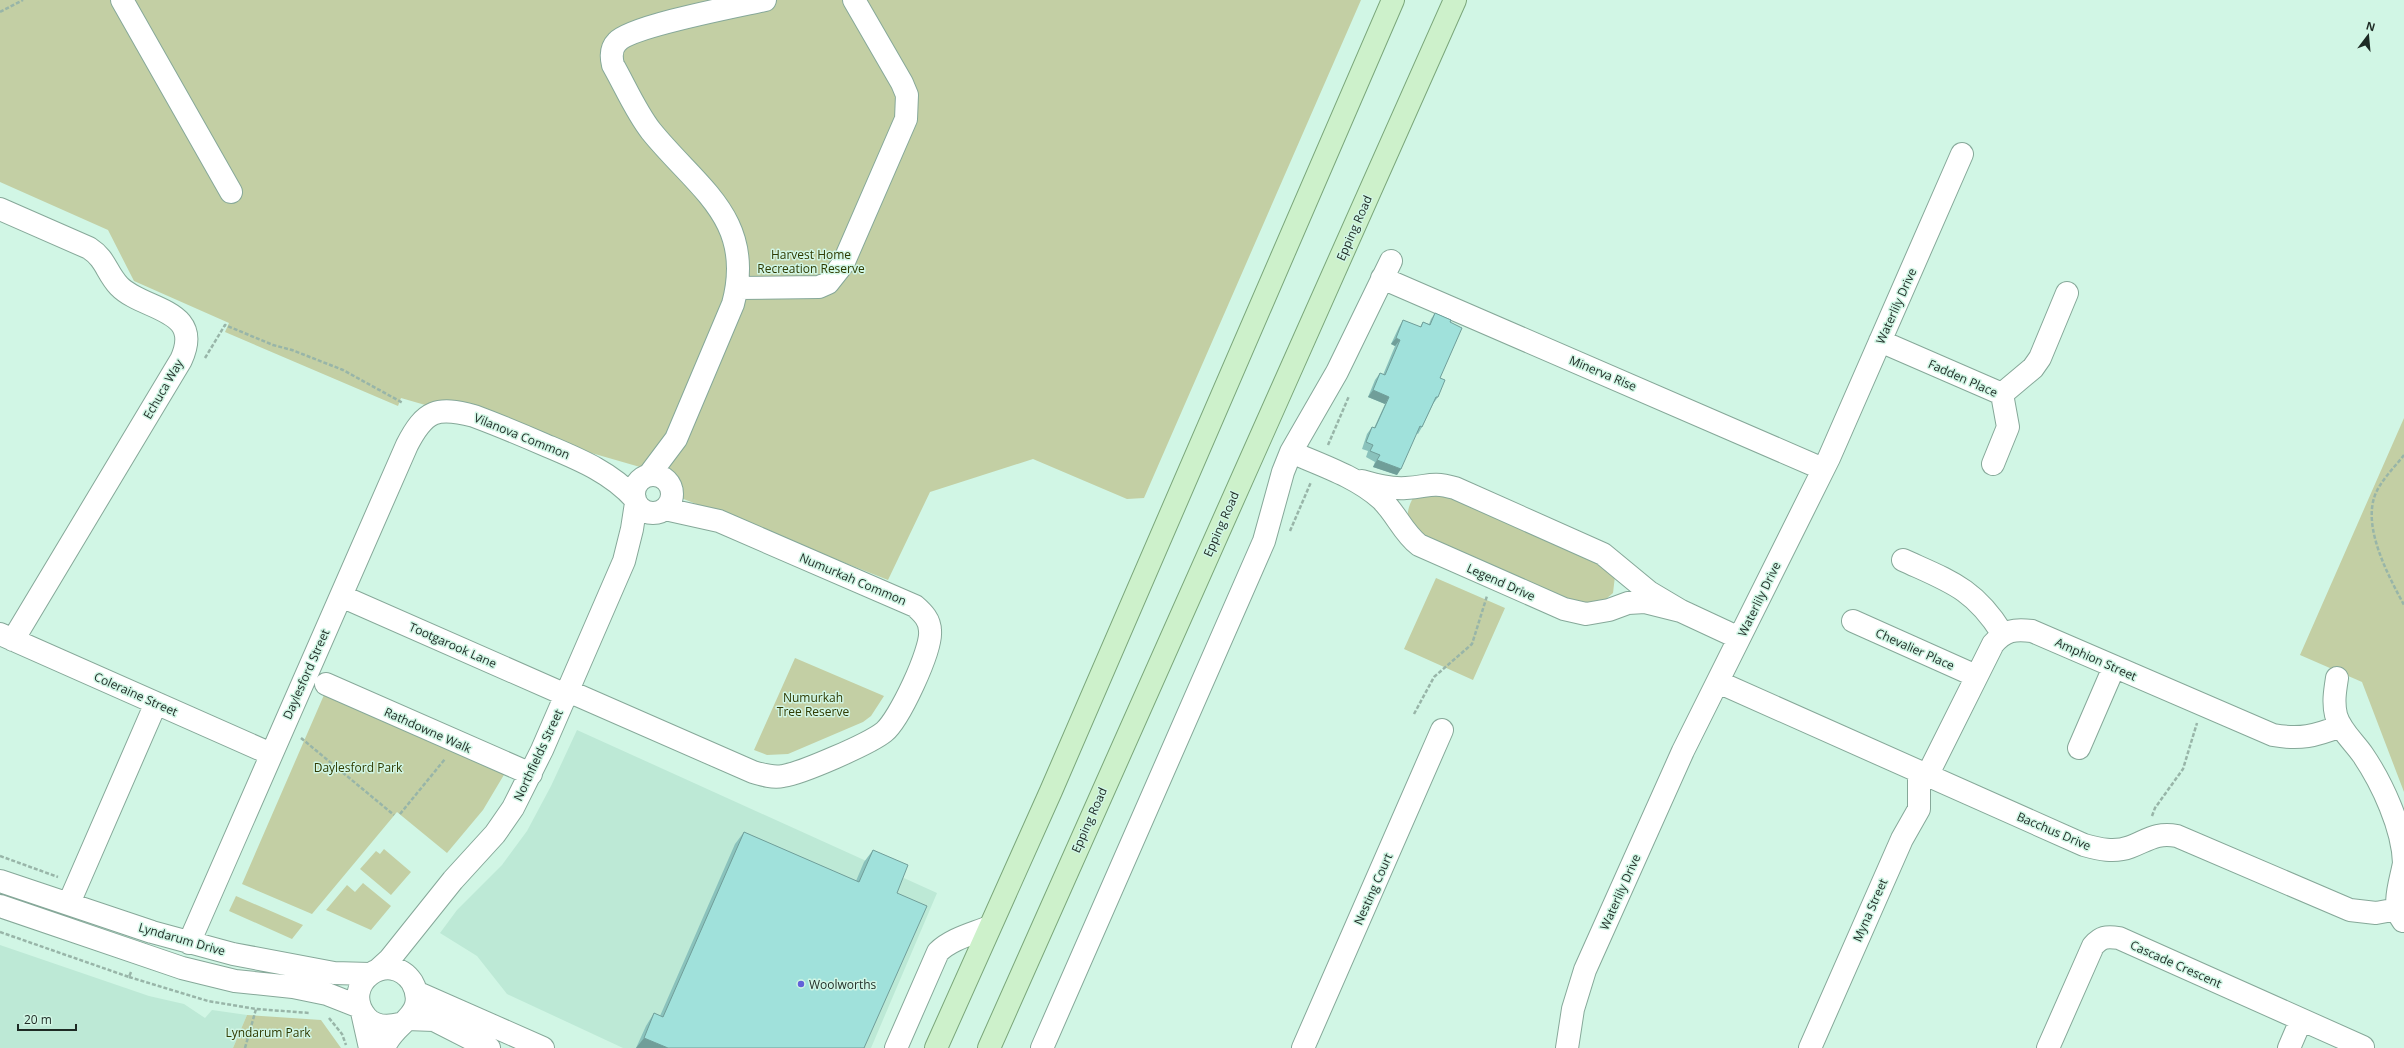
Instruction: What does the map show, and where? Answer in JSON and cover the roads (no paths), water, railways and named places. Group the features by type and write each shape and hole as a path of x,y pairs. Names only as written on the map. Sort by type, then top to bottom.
{"main road":[{"path":"936,1048 1071,747 1392,0"},
{"name":"Epping Road","path":"989,1048 1455,0"}],"street":[{"path":"122,0 230,192"},
{"path":"667,500 676,439 733,304 738,288 738,255 726,218 701,184 649,128 613,65 612,54 617,42 637,30 765,0"},
{"path":"738,288 819,287 828,283 835,276 846,260 906,119 907,95 902,83 854,0"},
{"name":"Waterlily Drive","path":"1567,1048 1573,1009 1585,970 1683,751 1823,469 1962,154"},
{"name":"Echuca Way","path":"0,209 89,248 99,254 120,286 174,316 182,325 186,342 181,360 6,637"},
{"name":"Minerva Rise","path":"1291,452 1337,372 1386,270 1823,469"},
{"path":"2002,394 2030,371 2040,358 2067,293"},
{"name":"Fadden Place","path":"1880,341 2002,394 2008,427 1993,464"},
{"name":"Vilanova Common","path":"433,413 448,410 474,416 587,463 617,473 646,476"},
{"name":"Daylesford Street","path":"189,943 407,444 420,422 433,413"},
{"path":"667,500 644,511 635,501 636,486 676,439"},
{"path":"1042,1048 1264,541 1283,472 1291,452"},
{"name":"Legend Drive","path":"1291,452 1348,477 1384,487 1407,488 1424,484 1438,483 1455,488 1603,554 1649,592 1681,611 1739,638"},
{"name":"Vilanova Common","path":"587,463 608,475 625,488 635,501"},
{"path":"646,476 662,477 667,500"},
{"name":"Legend Drive","path":"1348,477 1380,498 1394,512 1412,540 1419,545 1564,609 1586,614 1609,610 1628,603 1645,602 1681,611"},
{"path":"1403,526 1402,509 1408,496 1424,484"},
{"name":"Numurkah Common","path":"567,693 753,772 774,776 800,772 876,738 894,721 902,709 931,637 927,619 922,611 905,600 667,500"},
{"name":"Northfields Street","path":"624,561 667,500"},
{"name":"Northfields Street","path":"374,972 416,927 453,880 495,834 513,808 531,774 624,561 632,530 635,501"},
{"path":"1903,560 1960,586 1989,612 2002,634 1992,644 1923,774"},
{"path":"1609,610 1620,596 1623,570"},
{"name":"Tootgarook Lane","path":"341,596 567,693"},
{"name":"Chevalier Place","path":"1853,621 1976,676"},
{"name":"Amphion Street","path":"2002,634 2016,629 2032,631 2273,735 2300,738 2314,736 2341,726"},
{"name":"Coleraine Street","path":"6,637 271,754"},
{"path":"2079,748 2114,667"},
{"path":"2337,678 2334,703 2341,726 2363,755 2379,781 2401,837 2404,863 2398,895 2401,915"},
{"name":"Bacchus Drive","path":"1718,682 1923,774 2097,849 2120,849 2156,835 2177,836 2350,910 2401,915"},
{"name":"Rathdowne Walk","path":"326,684 458,744 531,774"},
{"path":"69,903 156,704"},
{"name":"Nesting Court","path":"1303,1048 1442,730"},
{"name":"Myna Street","path":"1810,1048 1893,858 1919,809 1923,774"},
{"name":"Lyndarum Drive","path":"0,881 189,943 233,954 334,973 374,972"},
{"name":"Lyndarum Drive","path":"0,906 182,968 235,981 293,987 327,994 361,1009"},
{"name":"Northfields Street","path":"416,927 410,968 416,989"},
{"path":"896,1048 938,952 948,944 989,927"},
{"name":"Cascade Crescent","path":"2048,1048 2093,946 2099,938 2108,936 2119,938 2363,1047"},
{"path":"370,1048 361,1009 359,989 374,972 389,968 400,971 409,977 416,989 415,1007 403,1022 388,1036 384,1048"},
{"path":"416,989 543,1048"},
{"path":"361,1009 369,1020 378,1025 389,1027 403,1022 434,1020 489,1048"},
{"path":"2289,1048 2302,1020"}],"place":[{"name":"Woolworths","path":"801,984"}],"park label":[{"name":"Harvest Home Recreation Reserve","path":"811,261"},
{"name":"Numurkah Tree Reserve","path":"813,704"},
{"name":"Daylesford Park","path":"358,767"},
{"name":"Lyndarum Park","path":"268,1032"}]}
